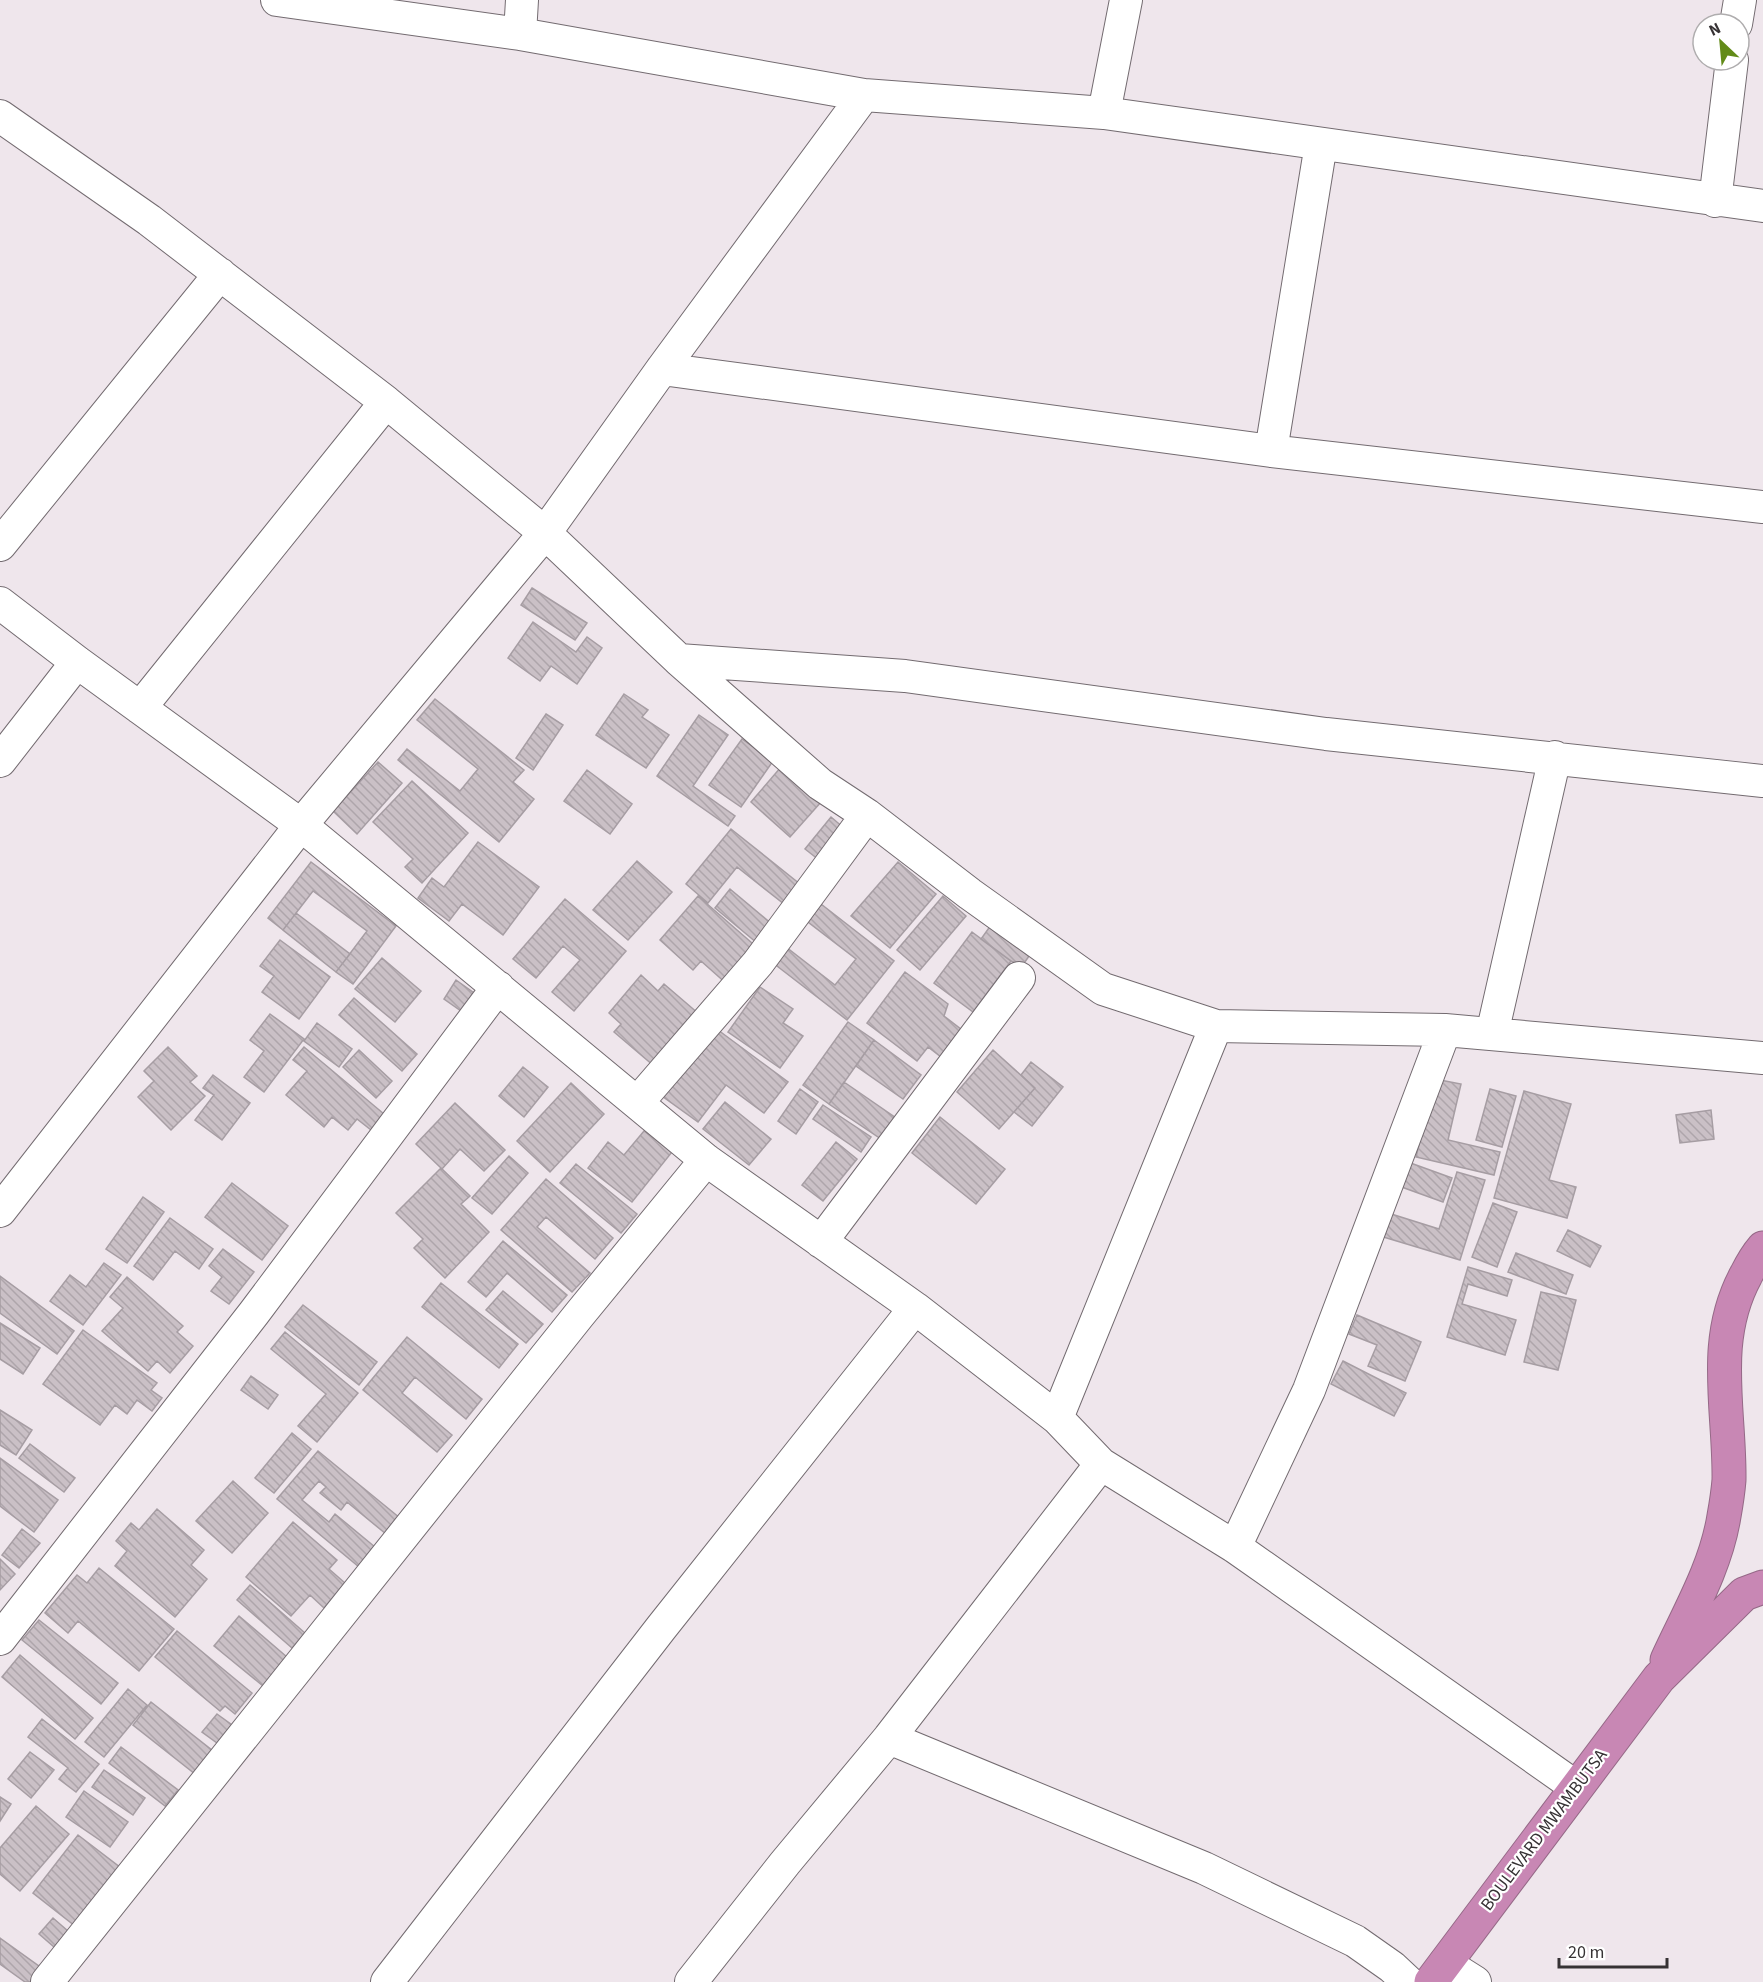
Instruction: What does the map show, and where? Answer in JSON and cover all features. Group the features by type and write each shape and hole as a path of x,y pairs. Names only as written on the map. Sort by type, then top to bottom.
{"highway":[{"name":"BOULEVARD MWAMBUTSA","path":"1659,1678 1710,1566 1723,1520 1729,1481 1725,1424 1725,1340 1735,1295 1756,1256 1763,1248"},
{"name":"BOULEVARD MWAMBUTSA","path":"1438,1972 1659,1678 1744,1594 1763,1587"}],"street":[{"path":"277,0 520,34 864,95 1104,113 1763,206"},
{"path":"520,34 522,0"},
{"path":"1104,113 1126,0"},
{"path":"1715,201 1731,72"},
{"path":"0,1211 301,825 545,533 662,369 864,95"},
{"path":"0,116 149,220 387,402 545,533 679,660 820,784 867,815 970,894 1103,989 1216,1026 1445,1030 1763,1058"},
{"path":"1270,451 1321,144"},
{"path":"0,545 220,274"},
{"path":"662,369 1270,451 1763,507"},
{"path":"140,708 387,402"},
{"path":"0,603 301,825 706,1160 915,1308 1058,1418 1101,1464 1236,1547 1576,1787"},
{"path":"679,660 905,676 1326,734 1763,781"},
{"path":"0,761 77,662"},
{"path":"1492,1034 1555,758"},
{"path":"637,1103 758,963 867,815"},
{"path":"821,1242 1019,978"},
{"path":"0,1639 254,1313 498,987"},
{"path":"1058,1418 1216,1026"},
{"path":"1236,1547 1309,1390 1445,1030"},
{"path":"47,1982 579,1315 706,1160"},
{"path":"387,1982 661,1628 915,1308"},
{"path":"691,1982 785,1863 889,1738 1101,1464"},
{"path":"889,1738 1204,1868 1355,1941 1392,1967 1408,1982"},
{"path":"1438,1972 1475,1982"}],"building":[{"path":"532,588 587,623 575,640 521,605"},
{"path":"533,622 576,652 587,637 602,648 577,684 551,666 540,681 508,658"},
{"path":"624,694 648,710 642,717 669,735 646,768 596,735"},
{"path":"435,699 524,770 513,782 534,799 499,842 398,760 407,749 460,791 478,769 417,720"},
{"path":"546,714 563,725 533,770 516,758"},
{"path":"699,715 728,735 693,786 735,816 728,826 657,776"},
{"path":"742,739 773,761 741,807 709,785"},
{"path":"378,762 402,783 357,834 333,811"},
{"path":"781,767 821,802 790,837 751,802"},
{"path":"587,770 632,804 610,834 564,801"},
{"path":"412,781 468,833 422,883 405,867 413,859 373,822"},
{"path":"831,817 844,828 819,860 805,849"},
{"path":"731,829 800,884 784,904 737,867 708,903 686,884"},
{"path":"478,842 539,887 503,935 462,904 449,921 418,898 432,878 444,887"},
{"path":"637,861 672,892 628,940 593,910"},
{"path":"311,862 396,926 353,984 336,972 367,931 313,891 283,930 268,918"},
{"path":"898,862 936,894 890,948 851,916"},
{"path":"730,889 773,925 757,943 715,908"},
{"path":"698,896 760,950 728,985 701,961 693,970 660,940"},
{"path":"943,896 966,916 920,970 897,950"},
{"path":"565,899 626,951 574,1011 552,992 580,960 563,946 536,978 513,959"},
{"path":"821,904 894,961 847,1020 773,963 786,947 835,985 856,959 808,922"},
{"path":"296,913 350,954 336,972 283,930"},
{"path":"991,925 1032,952 1022,966 1011,961 981,939"},
{"path":"972,932 1011,961 973,1012 934,983"},
{"path":"280,940 330,977 299,1019 262,992 274,976 260,966"},
{"path":"382,958 421,991 395,1022 355,989"},
{"path":"905,972 948,1004 944,1016 962,1030 941,1057 928,1047 917,1061 867,1023"},
{"path":"641,975 658,991 664,984 699,1014 654,1066 614,1032 621,1024 609,1013"},
{"path":"456,980 474,993 461,1011 444,999"},
{"path":"760,987 793,1009 783,1023 803,1036 780,1068 728,1032"},
{"path":"354,998 417,1054 402,1071 339,1015"},
{"path":"270,1014 304,1039 264,1092 244,1077 264,1051 250,1040"},
{"path":"848,1022 874,1040 829,1104 803,1085"},
{"path":"317,1023 352,1049 339,1067 304,1041"},
{"path":"714,1027 788,1082 764,1113 726,1085 698,1122 662,1096"},
{"path":"874,1040 921,1075 903,1099 856,1066"},
{"path":"168,1047 197,1076 190,1082 205,1096 171,1130 138,1097 154,1081 144,1071"},
{"path":"304,1047 384,1114 371,1130 357,1119 348,1130 332,1117 324,1127 286,1095 307,1071 293,1060"},
{"path":"359,1050 392,1081 376,1098 343,1067"},
{"path":"993,1050 1035,1088 999,1129 957,1092"},
{"path":"1031,1062 1063,1087 1032,1126 1014,1112 1035,1088 1021,1075"},
{"path":"523,1067 548,1087 524,1117 499,1096"},
{"path":"213,1075 250,1103 222,1140 195,1120 214,1095 203,1088"},
{"path":"1435,1079 1461,1084 1448,1140 1500,1152 1494,1175 1416,1157"},
{"path":"844,1082 896,1118 881,1139 829,1104"},
{"path":"571,1083 604,1114 550,1172 517,1141"},
{"path":"800,1089 818,1102 796,1134 778,1121"},
{"path":"1490,1089 1516,1096 1502,1147 1476,1140"},
{"path":"1524,1091 1571,1104 1549,1180 1576,1187 1567,1218 1494,1198"},
{"path":"725,1102 771,1139 749,1165 703,1129"},
{"path":"455,1103 505,1150 484,1171 460,1149 442,1169 416,1144"},
{"path":"823,1105 871,1137 861,1152 813,1119"},
{"path":"1711,1110 1714,1139 1680,1143 1676,1115"},
{"path":"940,1117 1005,1169 976,1204 912,1153"},
{"path":"644,1131 672,1152 632,1202 588,1168 608,1142 624,1155"},
{"path":"836,1142 857,1159 823,1201 802,1185"},
{"path":"509,1156 528,1173 492,1214 472,1198"},
{"path":"1405,1161 1452,1178 1443,1202 1396,1185"},
{"path":"576,1164 637,1214 621,1233 560,1183"},
{"path":"441,1168 470,1196 461,1204 489,1232 445,1278 414,1248 423,1239 396,1213"},
{"path":"1457,1172 1485,1180 1460,1260 1380,1236 1388,1213 1439,1229"},
{"path":"546,1179 613,1238 595,1259 546,1217 537,1227 590,1273 572,1292 501,1230"},
{"path":"232,1183 288,1226 262,1260 205,1217"},
{"path":"143,1197 164,1212 127,1263 106,1249"},
{"path":"1493,1203 1517,1212 1497,1267 1472,1257"},
{"path":"170,1218 213,1249 199,1269 175,1251 153,1280 134,1266"},
{"path":"1568,1230 1601,1246 1590,1267 1557,1251"},
{"path":"503,1241 567,1295 552,1312 507,1273 486,1297 468,1282"},
{"path":"223,1249 254,1272 229,1304 211,1291 222,1277 209,1266"},
{"path":"1516,1253 1573,1275 1566,1294 1508,1272"},
{"path":"104,1263 121,1275 83,1325 50,1301 70,1275 86,1287"},
{"path":"1468,1267 1512,1280 1507,1296 1468,1284 1462,1304 1516,1320 1505,1355 1447,1337"},
{"path":"0,1276 74,1331 57,1354 0,1313"},
{"path":"127,1277 183,1326 177,1332 193,1346 170,1373 157,1361 148,1371 102,1331 123,1308 110,1297"},
{"path":"441,1283 518,1344 499,1368 422,1307"},
{"path":"503,1291 543,1324 526,1343 486,1310"},
{"path":"1541,1292 1576,1300 1558,1370 1524,1362"},
{"path":"303,1305 377,1362 359,1385 285,1327"},
{"path":"1357,1315 1421,1342 1405,1381 1368,1366 1377,1345 1349,1334"},
{"path":"0,1323 40,1348 23,1374 0,1359"},
{"path":"83,1330 157,1383 151,1390 162,1398 152,1411 137,1400 127,1414 115,1405 100,1425 43,1384"},
{"path":"285,1332 358,1393 317,1442 298,1426 326,1394 271,1349"},
{"path":"407,1337 482,1399 466,1419 415,1377 402,1393 452,1435 437,1452 363,1390"},
{"path":"1343,1361 1406,1393 1394,1416 1331,1384"},
{"path":"251,1376 278,1395 268,1409 241,1390"},
{"path":"0,1410 32,1430 16,1455 0,1445"},
{"path":"292,1433 311,1449 274,1493 255,1478"},
{"path":"30,1444 75,1478 64,1492 19,1458"},
{"path":"318,1451 400,1518 386,1534 347,1502 341,1510 320,1493 326,1487 319,1481 302,1500 329,1522 335,1514 375,1547 359,1567 277,1499"},
{"path":"0,1458 58,1500 34,1532 0,1506"},
{"path":"233,1481 268,1513 232,1553 196,1521"},
{"path":"157,1509 204,1550 191,1565 207,1579 175,1617 115,1566 127,1551 116,1541 131,1523 139,1530"},
{"path":"293,1522 337,1560 329,1569 345,1583 324,1608 310,1595 291,1616 246,1577"},
{"path":"22,1529 40,1543 19,1568 2,1555"},
{"path":"0,1559 15,1574 0,1590"},
{"path":"99,1568 174,1629 139,1671 78,1621 68,1633 45,1613 77,1575 87,1583"},
{"path":"250,1585 305,1633 292,1648 237,1600"},
{"path":"239,1616 287,1657 263,1686 214,1646"},
{"path":"39,1620 118,1683 101,1704 22,1640"},
{"path":"177,1631 252,1693 235,1714 225,1706 220,1711 155,1657"},
{"path":"20,1655 93,1718 75,1739 2,1677"},
{"path":"128,1689 147,1705 104,1757 85,1742"},
{"path":"151,1702 213,1751 195,1774 133,1725"},
{"path":"217,1714 232,1725 217,1743 202,1732"},
{"path":"42,1719 99,1764 76,1792 59,1779 68,1768 28,1737"},
{"path":"121,1747 178,1790 165,1806 109,1763"},
{"path":"30,1752 54,1770 31,1798 8,1779"},
{"path":"104,1770 145,1798 133,1815 92,1787"},
{"path":"84,1791 128,1822 110,1847 66,1817"},
{"path":"0,1797 11,1804 0,1821"},
{"path":"36,1806 69,1834 20,1891 0,1874 0,1848"},
{"path":"78,1835 121,1868 75,1926 33,1893"},
{"path":"53,1918 68,1931 54,1947 39,1934"},
{"path":"0,1938 43,1969 33,1982 25,1982 0,1964"}]}
